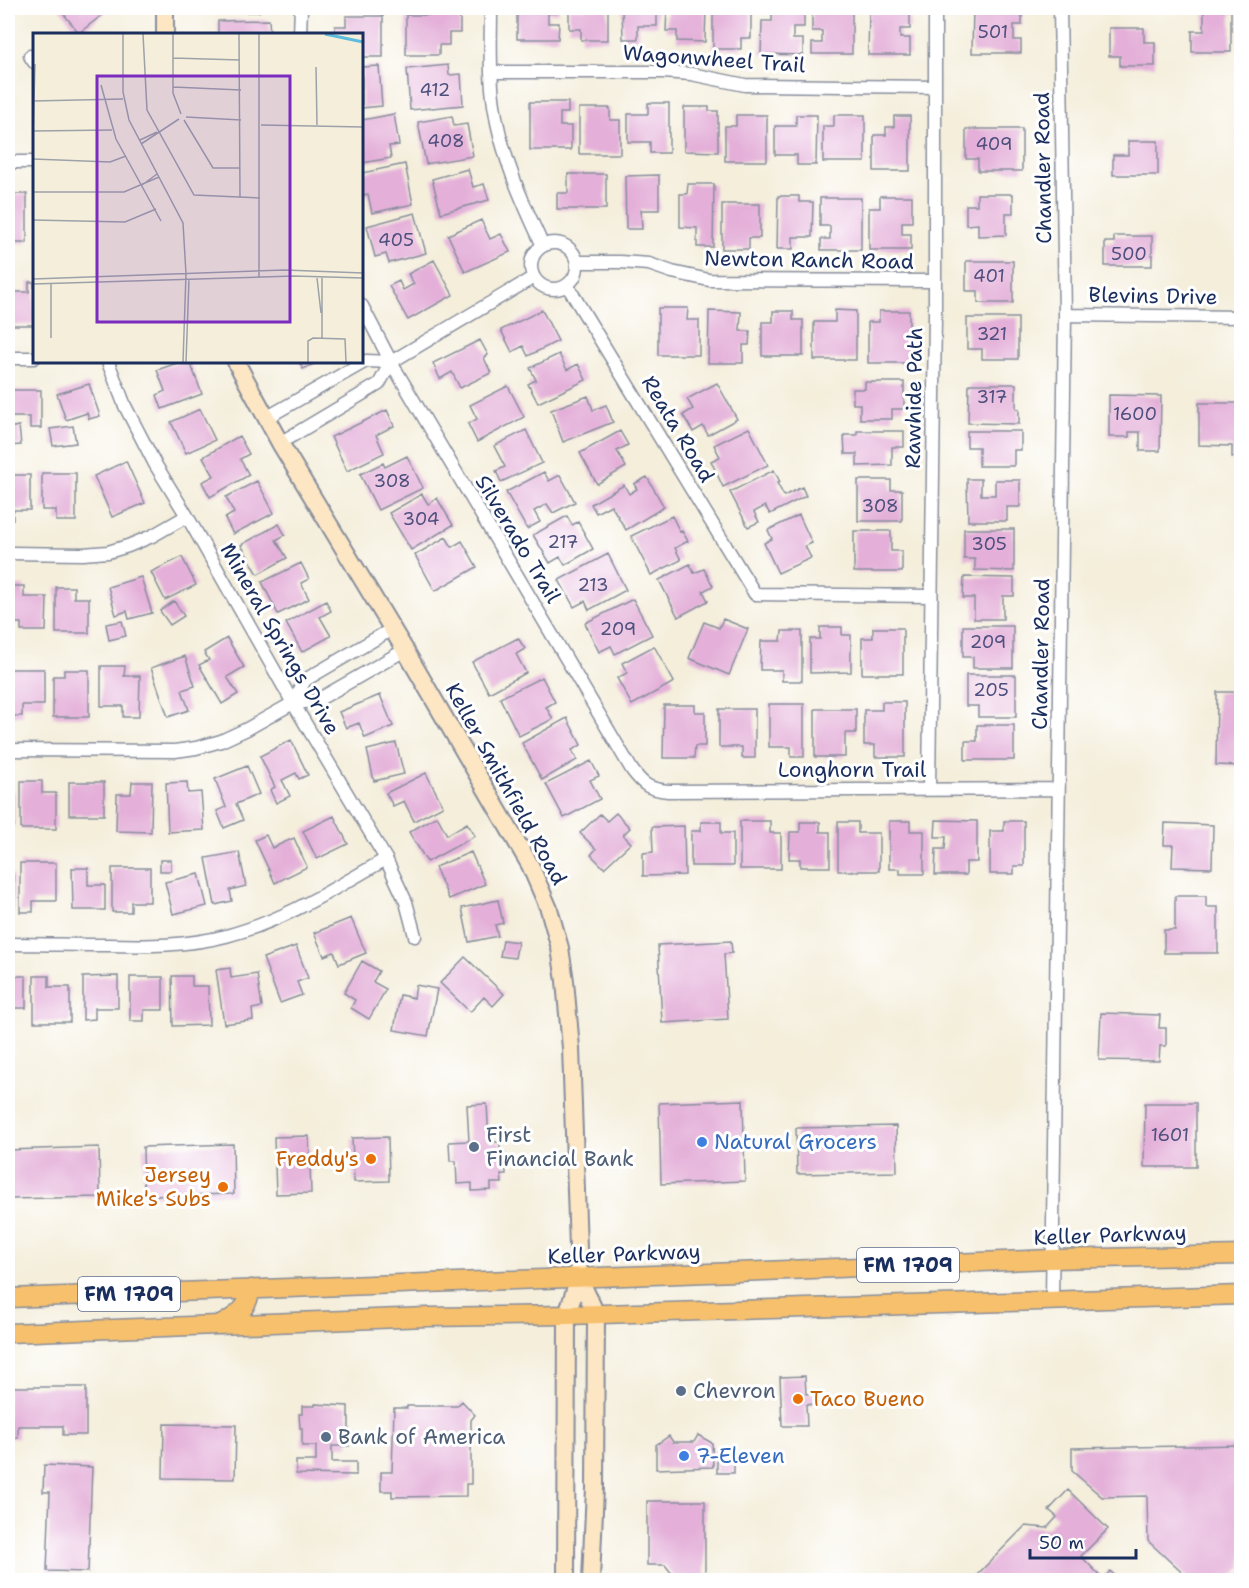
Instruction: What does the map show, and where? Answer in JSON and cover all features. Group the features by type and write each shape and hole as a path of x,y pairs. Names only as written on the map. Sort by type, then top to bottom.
{"main road":[{"path":"165,8 165,33"},
{"name":"Keller Smithfield Road","path":"237,363 280,443 405,650 530,865 549,909 560,948 569,1015 579,1277"},
{"name":"Keller Parkway","path":"8,1299 1052,1259 1242,1255"},
{"path":"579,1277 596,1314 595,1488 591,1581"},
{"path":"566,1581 567,1315 579,1277"},
{"path":"220,1326 241,1312 250,1299 251,1289"},
{"name":"FM 1709","path":"8,1333 427,1317 1242,1295"}],"street":[{"path":"300,33 301,8"},
{"path":"491,8 491,72 494,107 508,164 543,246"},
{"name":"Rawhide Path","path":"929,789 935,281 935,8"},
{"name":"Chandler Road","path":"1052,1300 1065,315 1060,8"},
{"name":"Wagonwheel Trail","path":"491,72 663,72 692,74 745,85 935,87"},
{"path":"8,162 33,162"},
{"path":"550,243 564,245 574,255 577,262 575,275 567,285 560,288 545,287 538,283 531,263 537,250 550,243"},
{"name":"Newton Ranch Road","path":"577,262 638,262 690,277 710,280 935,281"},
{"path":"280,443 379,384 391,362 534,277"},
{"name":"Reata Road","path":"567,285 755,594 931,596"},
{"name":"Silverado Trail","path":"363,308 391,362 632,770 647,787"},
{"name":"Blevins Drive","path":"1065,315 1242,316"},
{"path":"8,357 33,358"},
{"path":"363,363 391,362"},
{"name":"Mineral Springs Drive","path":"108,363 130,416 155,464 386,859 406,902 415,936"},
{"path":"266,418 362,363"},
{"path":"8,553 108,552 152,536 187,516"},
{"path":"293,703 305,680 392,629"},
{"path":"8,750 164,751 196,748 221,741 247,729 293,703 316,701 405,650"},
{"name":"Longhorn Trail","path":"647,787 669,791 1058,789"},
{"path":"8,944 185,944 227,936 274,919 305,904 386,859"}],"building":[{"path":"59,8 111,8 79,33"},
{"path":"221,8 259,8 259,12 221,12"},
{"path":"517,8 558,8 558,13 548,13 548,23 559,23 558,39 517,39"},
{"path":"569,8 608,8 608,40 581,40 581,29 569,29"},
{"path":"622,8 657,8 657,26 638,26 638,39 623,39"},
{"path":"667,8 706,8 705,42 677,41 677,31 666,31"},
{"path":"713,8 751,8 751,38 741,38 741,49 713,49"},
{"path":"772,8 804,8 804,27 793,27 793,39 803,39 803,55 761,54 762,21 772,21"},
{"path":"812,8 852,8 852,54 812,54 812,43 822,43 822,31 812,31"},
{"path":"879,8 910,8 910,29 900,29 900,38 910,38 910,55 868,55 869,12 879,12"},
{"path":"973,8 989,8 989,13 1005,13 1005,8 1022,8 1022,25 1014,25 1014,40 1021,40 1021,53 972,53"},
{"path":"1204,10 1231,10 1231,52 1192,52 1192,31 1204,31"},
{"path":"406,15 460,15 460,33 449,33 449,45 439,45 439,55 406,55"},
{"path":"346,16 383,16 383,57 363,57 363,33 335,33 335,26 346,26"},
{"path":"269,20 270,33 218,33 218,21"},
{"path":"1109,28 1144,28 1144,42 1155,42 1155,66 1120,66 1120,56 1109,56"},
{"path":"448,65 449,75 461,74 463,105 410,110 407,69"},
{"path":"379,66 382,106 363,108 363,67"},
{"path":"530,102 568,102 568,113 560,113 560,126 571,126 571,150 530,150"},
{"path":"648,103 669,103 669,153 650,153 650,142 628,142 628,114 648,114"},
{"path":"684,107 709,107 709,111 718,111 718,152 684,151"},
{"path":"579,108 610,108 610,120 620,120 620,154 579,154"},
{"path":"394,114 399,145 389,146 391,158 363,163 363,120"},
{"path":"736,115 767,115 767,161 725,161 725,126 736,126"},
{"path":"796,115 817,115 816,165 797,165 797,155 775,155 775,126 796,126"},
{"path":"834,115 865,115 865,162 823,162 823,126 834,126"},
{"path":"452,116 454,126 467,124 473,156 426,164 418,122"},
{"path":"894,116 910,116 910,171 874,171 874,135 886,135 886,127 894,127"},
{"path":"966,129 1022,129 1022,171 978,171 978,159 966,159"},
{"path":"1128,141 1158,141 1158,175 1113,175 1113,155 1128,155"},
{"path":"405,164 413,204 372,213 368,194 363,195 363,173"},
{"path":"468,169 473,187 484,184 489,200 441,213 432,179"},
{"path":"568,174 606,174 606,209 557,209 557,193 568,193"},
{"path":"659,175 659,210 641,210 642,229 626,229 625,176"},
{"path":"688,184 714,184 713,247 697,247 697,228 680,227 680,194 687,194"},
{"path":"8,194 27,194 27,243 8,243"},
{"path":"977,194 1013,194 1013,213 1006,213 1006,235 978,236 978,224 966,225 966,205 977,205"},
{"path":"778,196 799,196 799,202 813,202 812,237 793,237 793,249 777,249"},
{"path":"880,196 912,196 912,222 902,222 902,234 911,234 911,250 869,250 869,208 880,208"},
{"path":"820,198 861,198 861,250 821,250 821,239 830,239 830,226 820,226"},
{"path":"722,204 760,204 760,238 749,238 749,249 722,249"},
{"path":"415,213 426,253 389,263 386,254 375,257 367,226"},
{"path":"481,220 490,239 501,234 510,252 465,272 448,235"},
{"path":"1114,236 1152,236 1152,266 1105,266 1105,242 1114,242"},
{"path":"434,260 453,295 408,320 389,286 399,281 403,290 414,284 408,274"},
{"path":"966,261 1013,261 1013,303 978,303 978,291 966,291"},
{"path":"29,282 33,282 33,325 10,325 10,292 29,292"},
{"path":"658,308 688,308 687,320 699,320 699,355 658,355"},
{"path":"542,310 558,341 528,356 523,346 512,352 501,330"},
{"path":"835,310 856,311 856,360 814,360 814,322 835,322"},
{"path":"709,311 741,312 740,331 750,331 749,345 743,345 743,363 708,363"},
{"path":"773,311 793,311 793,320 803,320 803,356 762,356 762,322 773,322"},
{"path":"879,311 909,311 909,363 868,363 868,322 879,322"},
{"path":"967,318 1018,318 1018,359 982,359 982,349 967,349"},
{"path":"480,340 488,355 484,358 491,373 460,388 452,372 440,379 433,363"},
{"path":"559,354 567,370 578,364 586,380 538,403 528,384 536,380 530,368"},
{"path":"177,363 190,363 202,394 162,409 157,395 165,391 157,370"},
{"path":"300,363 316,363 303,369"},
{"path":"865,382 904,382 904,409 892,409 892,419 860,419 860,404 853,404 853,389 865,389"},
{"path":"717,383 737,419 708,435 703,426 693,432 683,415 693,409 687,399"},
{"path":"89,384 100,416 89,419 87,413 66,420 57,394"},
{"path":"969,384 1016,384 1016,409 1019,409 1019,424 968,423"},
{"path":"508,386 524,417 477,442 468,424 477,419 470,405"},
{"path":"8,390 41,390 41,428 30,428 30,417 8,417"},
{"path":"1109,395 1161,396 1160,451 1140,451 1140,432 1129,432 1129,437 1109,437"},
{"path":"588,396 593,410 606,405 613,422 563,442 551,410"},
{"path":"1199,403 1242,403 1242,457 1232,457 1232,446 1199,445"},
{"path":"200,409 215,440 186,453 171,422"},
{"path":"387,410 394,426 376,435 384,453 347,471 331,437"},
{"path":"19,426 21,445 8,446 8,428"},
{"path":"73,426 76,443 53,446 50,429"},
{"path":"749,428 768,465 723,487 711,461 720,457 714,445"},
{"path":"526,430 542,463 501,482 496,471 505,467 494,446"},
{"path":"620,431 628,445 617,451 626,467 597,484 580,453"},
{"path":"857,431 904,431 904,447 892,447 892,465 857,466 857,454 845,454 844,435 857,435"},
{"path":"967,431 1021,431 1021,450 1014,450 1014,466 979,466 979,447 967,447"},
{"path":"239,436 249,454 240,459 249,475 210,497 202,482 214,476 203,457"},
{"path":"407,456 423,488 378,510 360,474 383,463 385,467"},
{"path":"126,461 145,503 112,517 94,476"},
{"path":"774,470 780,482 777,483 784,496 802,487 806,496 770,514 765,506 754,512 759,522 748,527 730,492"},
{"path":"544,472 549,481 560,475 575,502 553,513 547,504 534,511 540,522 527,529 506,492"},
{"path":"42,473 76,473 76,521 56,521 56,510 42,510"},
{"path":"8,475 30,475 30,510 13,510 13,520 8,520"},
{"path":"647,477 664,507 626,530 611,505 596,513 591,504 624,485 629,494 637,489 634,484"},
{"path":"967,479 981,479 981,495 995,495 995,480 1020,480 1020,507 1007,507 1007,521 968,521"},
{"path":"858,480 891,480 891,490 902,490 902,521 858,521"},
{"path":"257,481 274,513 233,534 225,518 234,513 226,497"},
{"path":"422,494 428,504 437,498 453,525 411,550 389,513"},
{"path":"799,515 812,543 805,546 811,558 778,573 764,543 772,539 768,530"},
{"path":"567,516 572,525 578,522 593,549 565,565 560,557 550,563 533,535"},
{"path":"672,516 680,532 682,531 688,541 675,548 681,560 651,575 631,536"},
{"path":"279,524 285,535 276,540 287,558 258,574 241,545"},
{"path":"964,529 1014,529 1014,571 975,570 975,559 964,559"},
{"path":"854,531 891,531 891,551 902,551 902,572 854,572"},
{"path":"446,537 452,547 462,541 477,567 435,591 415,555"},
{"path":"608,554 626,590 589,610 585,601 574,607 559,580"},
{"path":"182,557 196,585 165,600 151,572"},
{"path":"301,563 309,579 301,583 309,599 278,614 262,582"},
{"path":"690,564 694,573 704,569 713,586 703,591 708,601 678,617 659,580"},
{"path":"141,577 152,613 129,619 127,611 116,615 108,587"},
{"path":"964,577 1014,578 1014,596 1003,596 1003,619 974,619 974,598 963,598"},
{"path":"12,586 24,586 24,597 47,597 46,631 21,631 21,623 12,623"},
{"path":"56,587 74,587 74,598 89,598 89,633 56,633"},
{"path":"633,599 652,635 615,654 611,646 599,652 585,623"},
{"path":"174,601 184,616 170,625 160,611"},
{"path":"326,601 331,611 320,617 331,636 302,652 286,623"},
{"path":"723,619 748,629 729,675 689,658 704,622 719,628"},
{"path":"122,621 126,636 109,640 106,624"},
{"path":"963,626 1013,626 1013,668 973,668 973,657 963,657"},
{"path":"820,627 842,627 842,635 851,635 851,672 810,673 810,639 820,639"},
{"path":"873,628 903,628 903,674 862,674 862,638 873,638"},
{"path":"782,631 802,631 802,681 782,681 782,670 760,670 761,641 781,641"},
{"path":"227,638 244,667 227,677 238,694 222,704 199,665 209,660 204,652"},
{"path":"518,638 525,649 516,654 526,673 489,693 472,662"},
{"path":"654,646 674,682 632,705 617,678 627,673 622,663"},
{"path":"185,656 195,686 182,690 189,710 168,717 151,668"},
{"path":"101,666 125,666 124,676 140,676 139,717 123,717 123,706 101,706"},
{"path":"9,669 44,669 44,705 22,705 22,716 9,716"},
{"path":"64,670 89,670 89,717 53,717 53,676 64,676"},
{"path":"966,675 1016,675 1016,717 978,717 978,706 966,706"},
{"path":"542,677 555,702 546,707 553,719 519,736 500,698"},
{"path":"1217,692 1242,692 1242,766 1216,765"},
{"path":"380,695 393,726 365,738 359,723 346,728 339,712"},
{"path":"882,702 905,702 905,757 875,757 875,745 864,745 864,710 882,710"},
{"path":"769,704 804,704 804,757 791,757 791,747 769,747"},
{"path":"664,705 695,705 695,712 705,712 705,746 695,746 694,758 663,758"},
{"path":"719,709 755,709 755,758 742,758 742,747 719,747"},
{"path":"815,709 856,709 856,733 845,733 845,757 815,757"},
{"path":"567,718 581,745 572,750 577,760 542,780 522,743"},
{"path":"977,725 1014,725 1014,760 965,760 965,741 977,741"},
{"path":"291,740 308,775 299,779 296,773 282,780 290,796 276,803 270,790 275,787 260,756"},
{"path":"396,743 404,774 374,781 367,750"},
{"path":"591,761 599,776 590,780 600,799 564,818 546,784"},
{"path":"247,766 259,794 236,804 243,820 224,828 217,811 226,807 215,779"},
{"path":"426,773 443,806 414,821 404,801 393,806 386,793"},
{"path":"21,781 42,781 42,793 56,793 56,829 21,829"},
{"path":"69,782 104,782 104,815 69,815"},
{"path":"132,782 152,782 151,832 116,831 117,794 131,794"},
{"path":"187,782 188,793 201,792 204,830 168,832 166,783"},
{"path":"8,792 14,792 14,826 8,826"},
{"path":"616,813 630,828 623,835 631,843 604,868 591,855 596,849 580,833 600,814 607,821"},
{"path":"334,816 348,844 317,859 303,831"},
{"path":"437,816 447,835 467,823 475,836 427,862 409,832"},
{"path":"936,820 977,821 977,862 966,862 966,875 935,875 936,849 945,849 946,837 935,837"},
{"path":"740,821 770,821 770,833 781,833 781,869 740,869"},
{"path":"889,821 910,821 910,831 924,831 924,874 900,874 900,869 889,869"},
{"path":"1004,821 1024,821 1024,866 1014,866 1014,874 990,874 990,831 1004,831"},
{"path":"701,822 721,822 721,833 733,833 733,866 691,866 691,831 701,831"},
{"path":"800,822 820,822 820,832 830,832 830,867 800,867 800,859 789,859 790,832 800,832"},
{"path":"838,822 858,822 858,833 879,833 879,871 838,871"},
{"path":"1165,823 1213,825 1212,868 1172,867 1173,845 1164,845"},
{"path":"684,826 685,875 643,876 643,853 653,852 652,827"},
{"path":"266,835 272,848 294,838 307,867 275,883 255,840"},
{"path":"239,852 246,886 230,890 232,901 215,905 206,858"},
{"path":"471,852 485,884 449,899 435,867"},
{"path":"160,860 171,860 171,871 160,871"},
{"path":"20,863 56,863 56,901 33,901 33,912 20,912"},
{"path":"72,868 88,868 88,885 105,885 105,910 73,910"},
{"path":"112,868 150,868 150,902 131,902 131,912 112,912"},
{"path":"199,874 207,906 173,914 165,882"},
{"path":"8,875 13,875 13,912 8,912"},
{"path":"1175,896 1206,896 1206,907 1218,907 1218,953 1164,953 1164,930 1175,930"},
{"path":"498,900 503,923 495,925 498,936 469,942 462,908"},
{"path":"351,918 366,953 339,964 334,952 324,956 314,933"},
{"path":"503,940 518,942 515,958 500,956"},
{"path":"731,941 732,953 724,954 728,1019 662,1023 658,945"},
{"path":"296,946 308,978 297,982 302,995 280,1003 263,958"},
{"path":"465,957 504,994 493,1006 484,997 470,1012 440,983"},
{"path":"362,961 379,971 373,982 386,989 369,1019 351,1008 355,1000 344,993"},
{"path":"230,968 231,978 257,974 262,1007 252,1009 253,1020 224,1024 216,970"},
{"path":"8,976 26,976 26,1008 8,1008"},
{"path":"34,976 49,976 49,987 70,987 70,1022 34,1022"},
{"path":"118,976 118,1008 95,1008 95,1019 83,1020 83,977"},
{"path":"172,976 192,976 192,986 208,986 209,1025 173,1026"},
{"path":"130,977 163,977 163,1010 144,1010 144,1021 130,1021"},
{"path":"416,985 437,989 428,1036 394,1030 400,995 414,998"},
{"path":"1101,1013 1160,1015 1159,1028 1166,1028 1166,1046 1160,1046 1159,1061 1099,1060"},
{"name":"Natural Grocers","path":"743,1100 745,1181 661,1184 659,1103"},
{"path":"1145,1103 1196,1103 1196,1167 1144,1167"},
{"name":"First Financial Bank","path":"487,1104 489,1142 500,1142 500,1152 505,1152 506,1174 501,1174 502,1183 491,1183 491,1190 472,1191 472,1183 457,1184 456,1161 450,1161 449,1142 469,1141 467,1105"},
{"path":"896,1126 897,1172 797,1174 796,1128"},
{"path":"309,1136 311,1193 276,1194 274,1137"},
{"name":"Freddy's","path":"388,1137 389,1181 354,1182 352,1138"},
{"path":"233,1144 234,1194 144,1196 143,1147"},
{"path":"99,1147 100,1197 8,1199 8,1150"},
{"name":"Taco Bueno","path":"805,1376 806,1394 815,1393 815,1404 806,1405 807,1426 782,1426 780,1377"},
{"path":"8,1387 86,1387 86,1435 63,1435 63,1426 18,1426 18,1438 8,1438"},
{"path":"462,1401 475,1415 471,1420 471,1484 466,1484 466,1496 392,1497 392,1491 381,1491 381,1472 392,1472 394,1408 457,1406"},
{"name":"Bank of America","path":"315,1404 348,1406 349,1446 332,1446 332,1462 356,1462 356,1475 296,1474 296,1461 316,1461 316,1446 302,1446 299,1414 302,1414 302,1406 315,1406"},
{"path":"164,1424 236,1425 235,1479 163,1478"},
{"name":"7-Eleven","path":"698,1435 712,1443 713,1467 656,1469 656,1445 669,1436 673,1442 694,1442"},
{"path":"1242,1445 1242,1567 1229,1580 1190,1580 1148,1541 1147,1496 1102,1497 1072,1471 1072,1448"},
{"path":"717,1451 734,1451 734,1473 717,1473"},
{"path":"44,1465 92,1467 88,1572 47,1571 50,1492 43,1492"},
{"path":"1068,1490 1108,1529 1081,1556 1103,1579 1110,1571 1120,1580 972,1580 1025,1526 1047,1528 1057,1517 1049,1510"},
{"path":"647,1501 705,1501 705,1580 677,1580 665,1565 647,1565"},
{"path":"8,1534 10,1534 10,1557 8,1557"}],"place":[{"name":"Natural Grocers","path":"702,1142"},
{"name":"First Financial Bank","path":"474,1147"},
{"name":"Freddy's","path":"371,1159"},
{"name":"Jersey Mike's Subs","path":"223,1187"},
{"name":"Chevron","path":"681,1391"},
{"name":"Taco Bueno","path":"798,1399"},
{"name":"Bank of America","path":"326,1437"},
{"name":"7-Eleven","path":"684,1456"}]}
